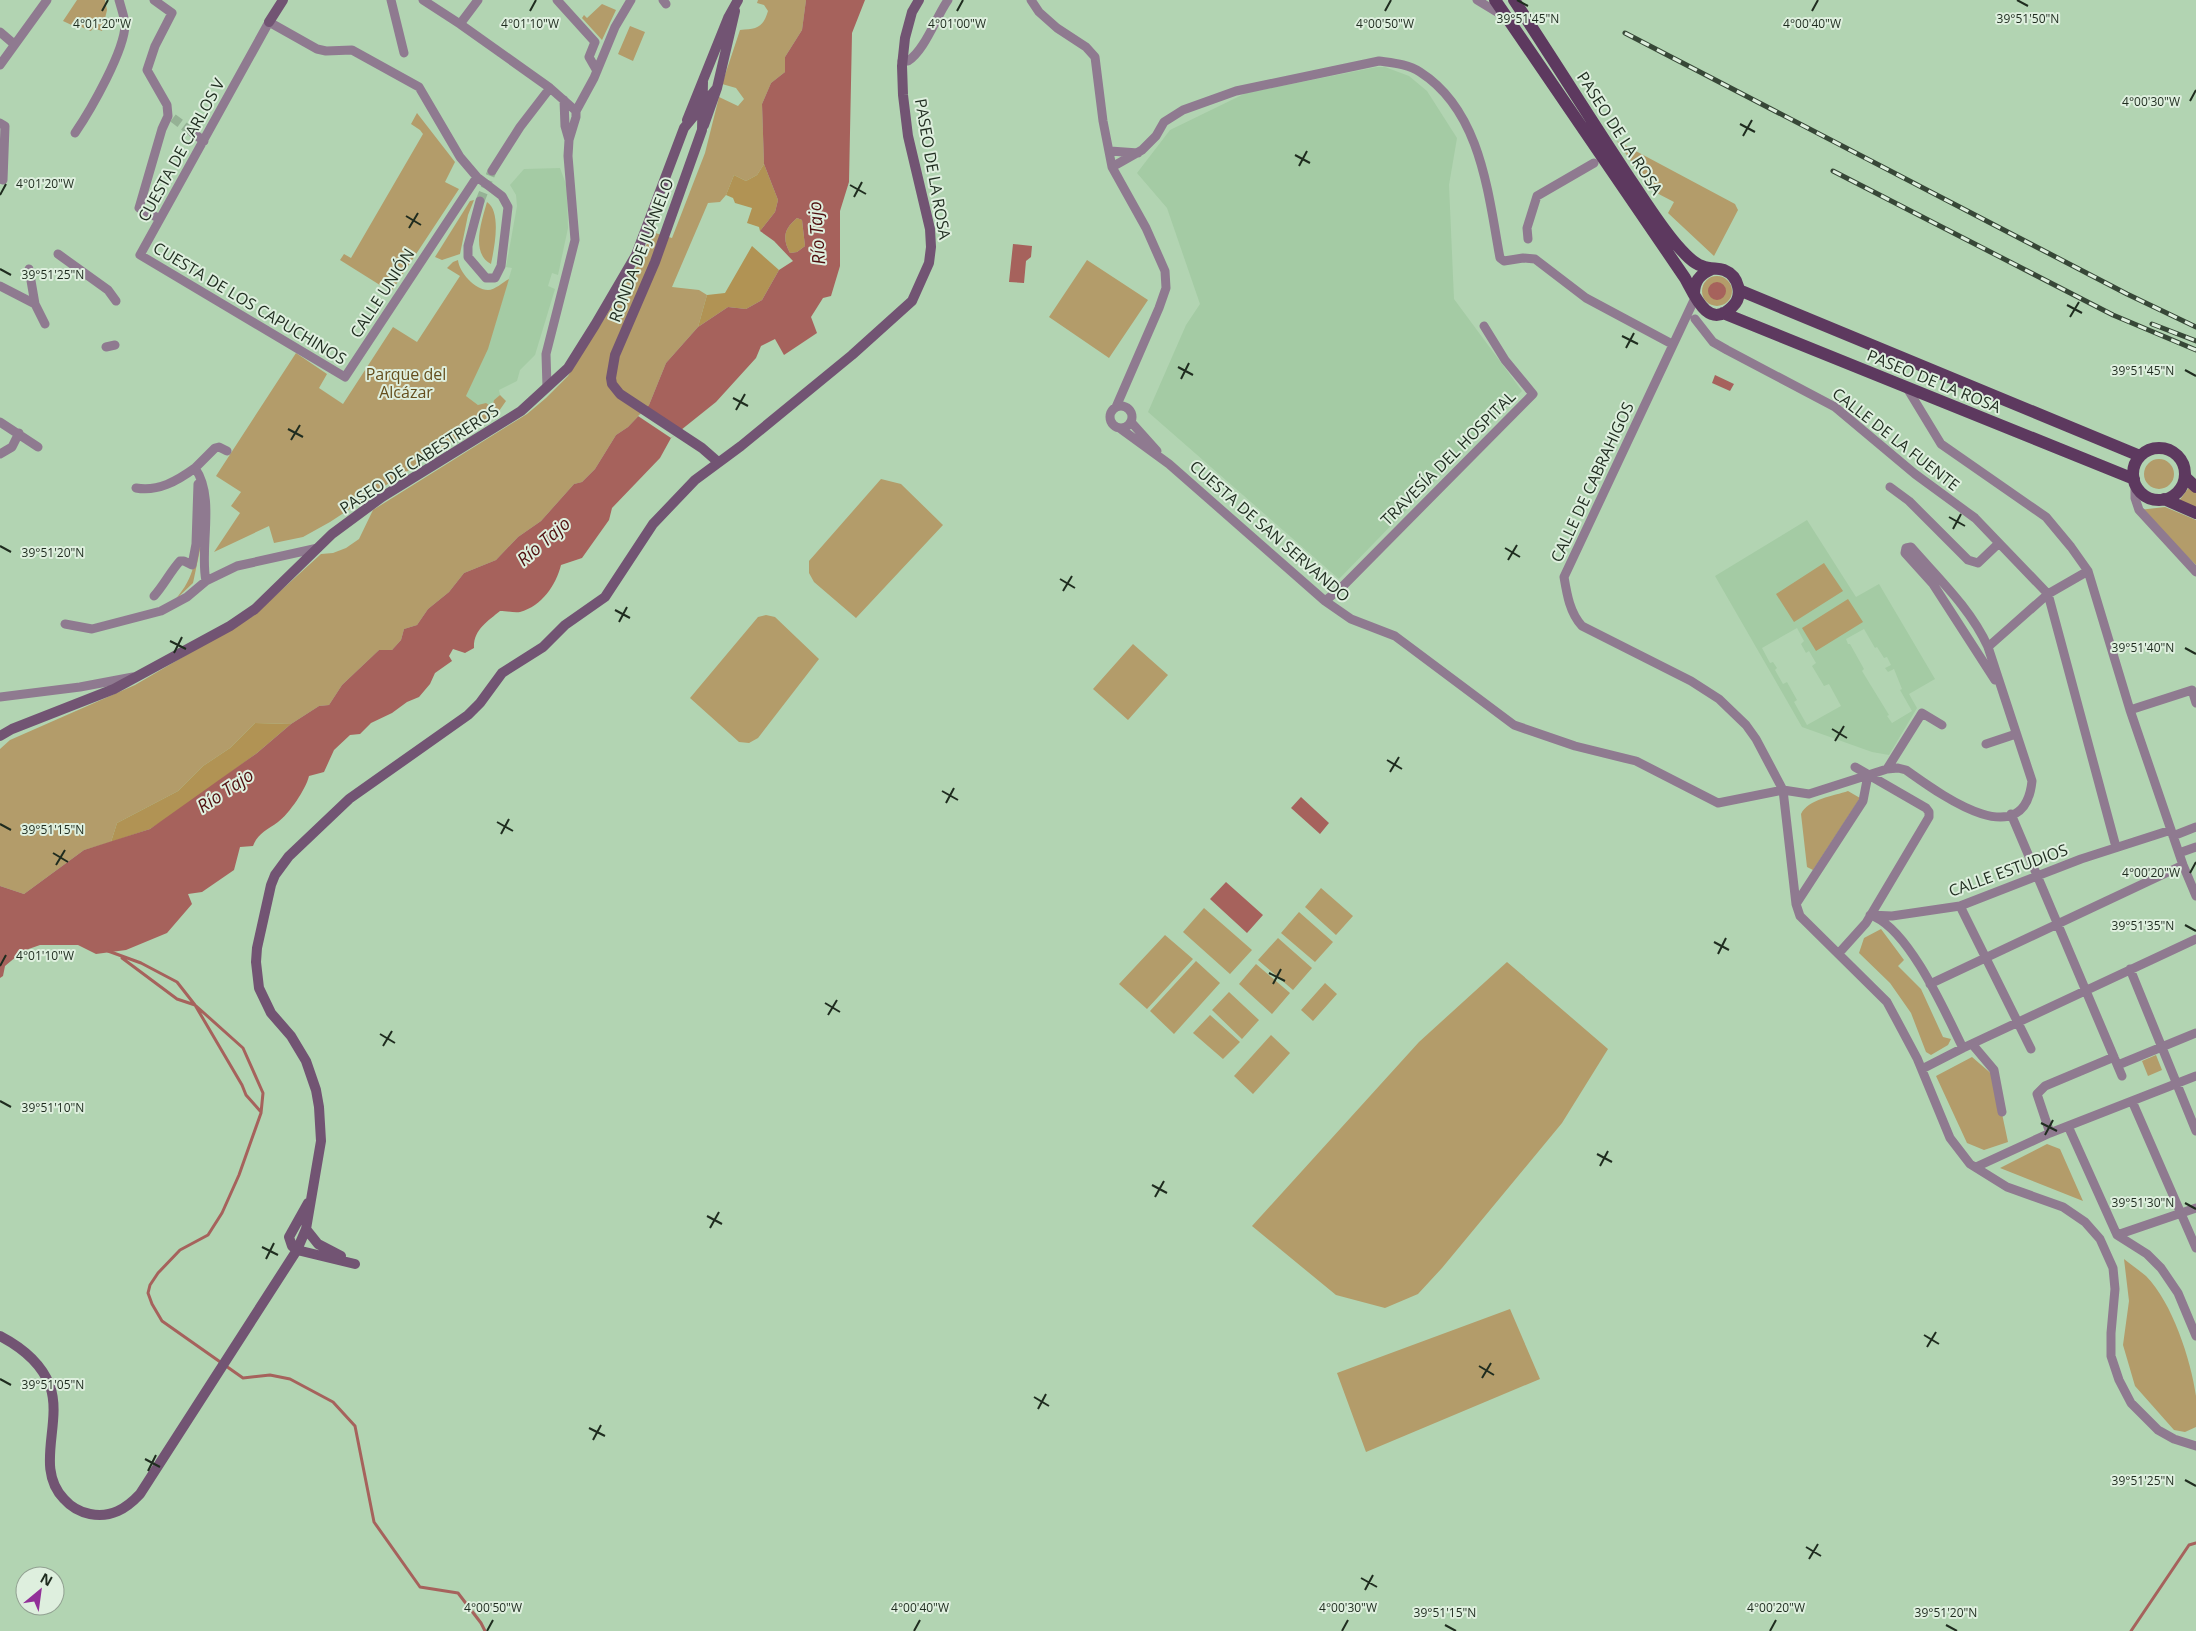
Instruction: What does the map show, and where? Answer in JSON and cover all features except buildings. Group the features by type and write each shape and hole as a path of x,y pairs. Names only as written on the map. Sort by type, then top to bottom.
{"main road":[{"path":"269,22 282,0"},
{"name":"PASEO DE LA ROSA","path":"0,1336 24,1352 46,1377 55,1407 50,1474 59,1494 74,1507 92,1515 112,1514 123,1510 140,1494 297,1250 306,1229 321,1141 316,1090 306,1061 298,1047 263,1000 256,974 258,948 275,875 289,856 349,798 468,715 480,703 502,673 543,647 565,625 605,597 653,524 690,486 898,315 912,301 922,283 929,263 931,247 930,229 908,136 903,94 902,61 911,17 919,0"},
{"name":"PASEO DE LA ROSA","path":"1495,0 1695,296 1700,315 1723,313 2134,481 2144,495 2164,499 2196,513"},
{"name":"PASEO DE LA ROSA","path":"1514,0 1669,236 1689,258 1700,266 1729,272 1735,278 1739,290 2140,456"},
{"path":"702,130 717,88 737,4"},
{"name":"PASEO DE CABESTREROS","path":"0,736 12,729 114,689 230,626 255,609 332,534 382,497 521,411 568,368 636,255 728,18 737,4"},
{"name":"RONDA DE JUANELO","path":"703,82 702,130 655,262 615,355 612,384 625,398 702,448 718,462"},
{"path":"684,128 717,88"},
{"path":"1695,296 1696,281 1705,272 1712,269"},
{"path":"1723,313 1735,304 1739,290"},
{"path":"2134,481 2134,466 2140,456 2147,450 2166,448 2174,452 2181,459 2185,477 2176,493 2164,499"},
{"path":"2185,477 2196,487"},
{"path":"306,1229 318,1244 355,1264 297,1250 292,1246 288,1237 312,1196"}],"street":[{"path":"0,65 47,0"},
{"path":"75,134 93,105 122,40 125,23 119,0"},
{"path":"154,0 172,13 155,46 147,70 167,104 171,117 162,129 139,208 160,219"},
{"path":"392,0 404,53"},
{"path":"423,0 550,88 576,111"},
{"path":"460,24 478,0"},
{"path":"557,0 595,42 589,57 597,71"},
{"path":"569,140 576,121 576,111 597,71 615,27 631,0"},
{"path":"902,61 908,61 918,52 938,14 948,0"},
{"path":"1032,0 1045,17 1095,57 1103,121 1112,167 1146,228 1165,272 1166,288 1159,308 1128,382 1110,417 1114,425 1121,428 1169,464"},
{"name":"PASEO DE LA ROSA","path":"1477,0 1510,20"},
{"path":"269,22 317,49 326,51 352,50 419,87 460,157 477,177 502,196 508,208 501,266 495,278 486,278 468,257 468,246 480,201"},
{"name":"CUESTA DE CARLOS V","path":"140,255 269,22"},
{"path":"0,32 14,44"},
{"path":"1112,167 1138,153 1156,136 1164,122 1183,110 1236,91 1380,61 1399,64 1419,71 1443,91 1460,114 1474,140 1500,258 1504,261 1523,258 1535,259 1586,298 1672,344"},
{"path":"492,171 520,127 550,88"},
{"path":"547,387 546,354 574,240 573,199 568,156 569,140 564,116 564,100"},
{"path":"564,116 576,121"},
{"path":"0,123 5,126 1,180"},
{"path":"193,133 204,141"},
{"path":"1110,151 1138,153"},
{"path":"1528,239 1527,228 1537,196 1594,162"},
{"name":"CALLE UNIÓN","path":"345,377 477,177"},
{"path":"58,254 108,290 116,300"},
{"name":"CUESTA DE LOS CAPUCHINOS","path":"140,255 345,377"},
{"path":"29,269 35,304 45,324"},
{"path":"0,286 14,295 35,304"},
{"name":"CALLE DE CABRAHIGOS","path":"1695,296 1564,577 1568,599 1575,618 1582,626 1691,681 1719,700 1746,725 1756,739 1783,790"},
{"path":"1677,335 1700,315"},
{"name":"CALLE DE LA FUENTE","path":"1700,315 1714,342 1836,406 1915,474 1975,518 2048,594 2116,848"},
{"name":"TRAVESÍA DEL HOSPITAL","path":"1325,602 1532,394 1504,360 1484,326"},
{"path":"1121,428 1127,427 1133,417 1128,408 1128,382"},
{"path":"1907,388 1941,444 2046,517 2088,571 2130,710 2183,865 2196,896"},
{"path":"1116,407 1128,408"},
{"path":"0,422 38,447"},
{"path":"1131,422 1169,464"},
{"path":"0,454 12,447 18,433"},
{"path":"136,488 147,490 165,486 195,468 215,448 219,447 227,451"},
{"name":"CUESTA DE SAN SERVANDO","path":"1169,464 1325,602 1351,619 1395,636 1514,725 1574,746 1636,761 1718,803 1783,790"},
{"path":"195,468 200,477 206,519 204,571 206,581"},
{"path":"154,596 180,561 192,565 196,544 198,480 200,477"},
{"path":"2134,481 2135,498 2139,510 2196,572"},
{"path":"1890,487 1909,501 1968,560 1978,563 1999,542"},
{"path":"2009,711 1995,680 1933,584 1905,553 1906,548 1910,547 1952,593 1981,631 1988,647 2032,781 2031,793 2026,803 2016,813 1999,817 1977,814 1946,798 1906,770 1898,768 1887,768 1868,776 1809,794 1783,790 1796,904 1800,916 1887,1002 1922,1070 1950,1138 1970,1164 2007,1187 2063,1207 2085,1222 2100,1239 2113,1268 2115,1289 2111,1356 2119,1380 2131,1404 2158,1430 2174,1439 2196,1446"},
{"path":"65,624 92,629 161,610 187,597 206,581 238,566 318,548"},
{"path":"1988,647 2048,594 2088,571"},
{"path":"0,696 80,687 136,677"},
{"path":"2130,710 2192,690 2196,703"},
{"path":"1887,768 1922,712 1942,725"},
{"path":"1986,744 2016,734"},
{"path":"1839,953 1866,923 1929,817 1929,812 1926,808 1855,767"},
{"path":"1796,904 1864,801 1868,776"},
{"path":"2011,814 2036,877 2087,989 2122,1076"},
{"name":"CALLE ESTUDIOS","path":"1870,915 1892,916 1960,906 2116,848 2196,827"},
{"path":"2179,853 2196,847"},
{"path":"1930,984 2183,865"},
{"path":"1960,906 1987,957 2031,1049"},
{"path":"1870,915 1886,922 1913,956 1967,1046 1994,1070 2002,1112"},
{"path":"1922,1070 1967,1046 2196,939"},
{"path":"2130,969 2163,1045 2196,1130"},
{"path":"2050,1133 2037,1094 2045,1086 2196,1033"},
{"path":"1976,1168 2050,1133 2196,1076"},
{"path":"2132,1101 2196,1248"},
{"path":"2068,1126 2117,1235 2147,1254 2161,1268 2178,1294 2196,1336"},
{"path":"2117,1235 2196,1208"}],"shaded area":[{"path":"1385,67 1409,76 1427,91 1457,138 1449,185 1454,299 1522,391 1339,579 1148,412 1186,325 1200,304 1167,208 1137,173 1170,130 1246,93"},
{"path":"764,164 778,200 775,212 760,231 759,227 747,223 752,208 735,203 733,198 726,195 734,175 746,181 757,175"},
{"path":"560,168 567,187 568,228 558,275 552,273 548,286 555,289 535,355 520,370 517,381 499,390 500,395 494,400 492,407 478,405 466,396 489,344 512,268 506,267 517,206 516,195 510,185 524,169"},
{"path":"797,218 802,220 805,246 797,252 790,253 785,238 789,226"},
{"path":"752,246 779,270 762,300 746,309 728,307 698,327 707,295 725,293"},
{"path":"1807,520 1856,597 1879,584 1935,679 1909,694 1917,708 1889,755 1872,752 1802,727 1715,576","holes":["1797,628 1804,641 1801,644 1806,653 1809,651 1816,663 1812,666 1824,686 1829,684 1841,706 1807,725 1794,702 1797,700 1787,682 1783,684 1775,670 1777,668 1773,662 1770,663 1762,648","1864,629 1875,648 1877,647 1884,658 1887,657 1891,665 1885,668 1888,672 1894,669 1902,689 1900,690 1912,711 1892,723 1846,639"]},
{"path":"255,723 291,724 257,753 178,811 150,829 111,842 117,823 178,791 203,766 230,748"}],"green space":[{"path":"77,0 105,0 107,10 102,31 93,28 91,31 79,26 78,28 63,21"},
{"path":"758,0 806,0 802,30 785,57 785,72 771,83 762,104 764,164 757,175 746,181 734,175 726,195 720,202 708,203 672,287 699,290 707,295 698,327 666,363 649,405 628,427 616,435 595,469 582,482 574,484 541,521 518,537 496,560 464,573 449,592 428,609 417,625 404,629 401,640 392,650 379,650 342,685 329,705 319,706 291,724 255,723 230,748 203,766 178,791 117,823 111,842 84,850 24,894 0,886 0,749 10,740 135,685 253,616 321,554 333,553 346,548 359,539 373,510 527,414 568,376 638,265 652,232 672,238 705,153 719,97 738,106 744,99 736,88 722,84 740,30 758,26 766,17 768,11 764,5 757,3"},
{"path":"602,4 616,10 602,40 582,18 584,15 587,18"},
{"path":"630,26 645,32 633,61 618,54"},
{"path":"417,113 455,162 445,182 459,189 391,292 340,260 344,254 351,258 423,134 411,124"},
{"path":"1617,141 1735,204 1738,210 1714,256 1668,213 1674,202 1651,190"},
{"path":"474,200 468,215 460,254 442,260 435,257 470,201"},
{"path":"487,202 492,207 496,222 491,264 485,259 479,244"},
{"name":"Parque del Alcázar","path":"458,260 461,270 468,280 483,289 493,289 509,279 488,349 466,396 478,405 486,403 492,407 494,400 500,395 506,401 499,411 330,522 303,537 274,543 269,526 214,552 240,513 231,506 241,492 216,476 296,353 327,374 319,388 343,404 393,327 417,342 460,276 447,268"},
{"path":"1087,260 1148,300 1109,358 1049,317"},
{"path":"1717,276 1723,277 1731,285 1731,297 1723,305 1717,306 1711,305 1703,297 1702,291 1703,285 1711,277"},
{"path":"2159,459 2165,460 2173,468 2173,480 2165,488 2159,489 2153,488 2145,480 2144,474 2145,468 2153,460"},
{"path":"881,479 901,484 943,525 856,618 814,582 809,573 809,561"},
{"path":"2190,486 2196,490 2196,509 2179,501"},
{"path":"2165,507 2196,520 2196,565 2139,510"},
{"path":"199,525 201,545 193,583 174,601 182,592 194,566"},
{"path":"1824,563 1843,591 1794,622 1776,594"},
{"path":"1848,599 1863,622 1816,651 1802,628"},
{"path":"766,615 775,617 819,659 758,738 749,743 739,742 690,698 758,617"},
{"path":"1133,644 1168,675 1128,720 1093,689"},
{"path":"1848,791 1860,798 1813,870 1807,867 1801,814 1804,809 1815,801"},
{"path":"1321,888 1353,916 1336,935 1305,907"},
{"path":"1204,908 1252,950 1230,974 1183,932"},
{"path":"1299,912 1333,942 1315,962 1281,933"},
{"path":"1881,929 1904,960 1898,966 1921,989 1943,1037 1951,1039 1948,1045 1931,1055 1926,1052 1911,1013 1890,983 1859,953 1864,938"},
{"path":"1165,935 1193,959 1147,1009 1119,984"},
{"path":"1278,938 1312,968 1293,990 1258,960"},
{"path":"1196,961 1220,983 1174,1034 1150,1011"},
{"path":"1507,962 1608,1049 1562,1123 1442,1268 1418,1294 1385,1308 1336,1295 1252,1226 1419,1042"},
{"path":"1256,964 1290,993 1272,1014 1239,984"},
{"path":"1325,983 1337,994 1313,1021 1301,1010"},
{"path":"1229,992 1259,1020 1242,1039 1212,1010"},
{"path":"1210,1015 1240,1042 1223,1059 1193,1033"},
{"path":"1271,1035 1290,1053 1253,1094 1234,1076"},
{"path":"2156,1055 2162,1070 2148,1076 2142,1061"},
{"path":"1972,1057 1994,1076 2008,1142 1984,1150 1967,1143 1936,1076"},
{"path":"2047,1144 2060,1149 2083,1201 2000,1168"},
{"path":"2124,1259 2146,1276 2155,1287 2172,1316 2185,1349 2196,1396 2196,1427 2185,1432 2174,1430 2135,1386 2123,1345 2129,1301"},
{"path":"1510,1309 1540,1379 1366,1452 1337,1373"}],"water":[{"name":"Río Tajo","path":"806,0 865,0 852,33 849,182 840,211 840,266 831,296 823,298 811,317 817,333 784,355 775,339 761,346 756,358 716,402 671,438 660,458 612,508 609,520 582,558 561,565 552,587 541,600 520,612 500,611 486,622 479,631 474,642 474,648 465,653 453,649 449,656 452,661 435,673 430,684 419,697 371,723 360,734 350,735 334,750 324,772 309,776 301,794 282,818 260,835 253,846 240,847 234,870 202,892 188,894 192,904 167,933 126,950 96,954 78,945 40,945 23,951 5,966 3,976 0,978 0,886 24,894 84,850 150,829 257,753 291,724 319,706 329,705 342,685 379,650 392,650 401,640 404,629 417,625 428,609 449,592 464,573 496,560 518,537 541,521 574,484 582,482 595,469 616,435 628,427 649,405 666,363 698,327 728,307 746,309 762,300 779,270 793,261 774,241 760,231 775,212 778,200 764,164 762,104 771,83 785,72 785,57 802,30","holes":["797,218 802,220 805,246 797,252 790,253 785,238 787,230"]},
{"path":"1013,244 1032,246 1031,257 1026,261 1024,283 1009,282"},
{"path":"1717,282 1723,285 1726,291 1723,297 1717,300 1711,297 1708,291 1711,285"},
{"path":"1715,375 1734,384 1730,391 1712,383"},
{"path":"1301,797 1329,823 1320,834 1291,808"},
{"path":"1226,882 1263,915 1247,933 1210,899"}],"pier":[{"path":"647,408 682,430 671,438 638,416"}],"waterway":[{"path":"108,951 141,963 177,982 195,1005 243,1048 263,1093 261,1113 239,1175 222,1213 208,1235 180,1250 158,1273 150,1285 148,1293 152,1304 162,1321 243,1378 270,1375 290,1379 333,1402 355,1426 374,1522 420,1587 458,1593 485,1631"},
{"path":"122,958 177,999 195,1005 246,1095 261,1112"},
{"path":"2131,1631 2189,1545 2196,1543"}],"tunnel":[{"path":"173,118 193,133"},
{"path":"480,201 492,171"}],"railway":[{"path":"1625,33 2127,294 2196,327"},
{"path":"1833,171 2113,315 2196,350"},
{"path":"2152,324 2196,341"}]}
